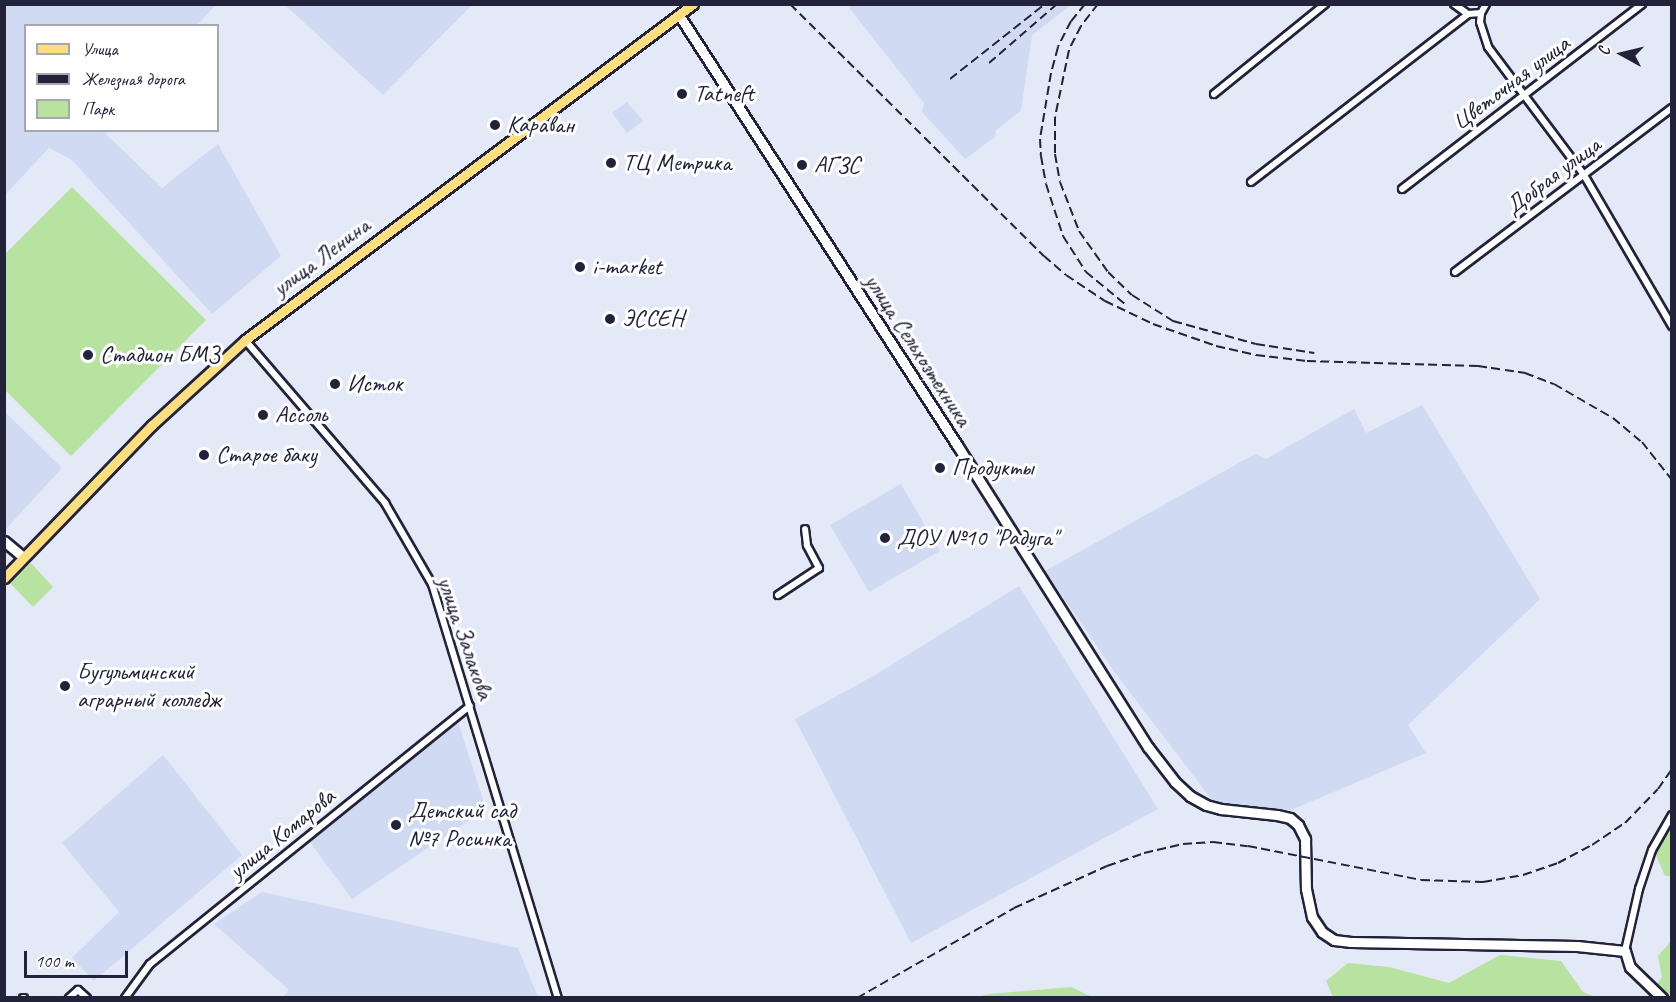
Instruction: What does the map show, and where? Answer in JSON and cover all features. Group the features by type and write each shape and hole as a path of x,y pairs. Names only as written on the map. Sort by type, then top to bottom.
{"main road":[{"name":"улица Ленина","path":"4,578 177,400 245,340 693,4"}],"street":[{"path":"1214,94 1326,4"},
{"path":"1454,4 1468,14"},
{"path":"1486,4 1480,13 1482,32 1488,47 1526,94 1584,175 1671,326"},
{"name":"Цветочная улица","path":"1402,189 1642,4"},
{"path":"1251,182 1468,14 1480,13"},
{"name":"улица Сельхозтехника","path":"679,15 951,435 1148,747 1175,782 1190,796 1206,805 1290,818 1298,825 1305,839 1306,889 1312,916 1322,932 1334,940 1577,946 1625,951"},
{"name":"Добрая улица","path":"1455,272 1671,108"},
{"name":"улица Залакова","path":"245,340 385,503 432,584 558,998"},
{"path":"778,595 819,568 807,545 805,530"},
{"path":"4,541 23,557"},
{"name":"улица Комарова","path":"125,998 150,964 470,706"},
{"path":"1662,998 1630,967 1625,951 1639,889 1652,850 1671,815"},
{"path":"69,998 78,990 87,998"}],"shaded area":[{"path":"5,4 216,5 198,24 24,24 24,132 104,132 162,188 218,144 281,256 212,314 72,160 49,148 5,195"},
{"path":"285,5 472,5 383,95"},
{"path":"847,5 1071,5 1032,35 1021,111 996,130 995,137 965,159 922,112 924,103"},
{"path":"627,102 643,121 627,133 612,113"},
{"path":"1422,405 1540,599 1408,725 1426,753 1291,810 1215,804 1116,674 1045,571 1255,454 1266,459 1354,409 1366,433"},
{"path":"4,411 62,468 5,530 4,530"},
{"name":"ДОУ №10 \"Радуга\"","path":"901,484 940,551 869,592 830,525"},
{"path":"1019,586 1158,809 911,943 795,719 875,675"},
{"name":"Детский сад №7 Росинка","path":"458,722 486,809 352,899 309,841"},
{"path":"163,755 242,855 94,981 72,958 119,912 62,843"},
{"path":"262,892 518,948 538,997 283,997 289,990 214,924"}],"green space":[{"name":"Стадион БМЗ","path":"72,187 206,320 71,456 5,390 4,255"},
{"path":"31,563 53,587 33,607 10,583"},
{"path":"1671,823 1671,876 1665,876 1655,853"},
{"path":"1671,941 1671,997 1647,998 1662,977 1658,956"},
{"path":"1500,955 1561,961 1583,992 1596,997 1333,997 1326,981 1348,963 1389,967 1449,983"},
{"path":"1071,987 1092,997 977,997 989,994"}],"railway":[{"path":"790,4 1044,256 1066,275 1105,301 1153,324 1216,346 1256,355 1307,361 1478,366 1525,373 1554,384 1613,418 1642,442 1672,480"},
{"path":"950,79 1045,4"},
{"path":"989,63 1057,4"},
{"path":"1085,4 1071,21 1058,47 1051,73 1040,139 1041,156 1046,184 1063,236 1086,272 1126,305"},
{"path":"1098,4 1081,26 1069,50 1055,117 1055,154 1060,182 1079,231 1108,272 1132,295 1173,321 1256,344 1314,353"},
{"path":"857,998 1014,908 1107,866 1144,853 1183,844 1213,842 1248,846 1421,880 1483,882 1523,875 1558,863 1592,845 1625,823 1658,789 1672,769"}],"place":[{"name":"Tatneft","path":"682,94"},
{"name":"Караван","path":"495,125"},
{"name":"ТЦ Метрика","path":"611,163"},
{"name":"АГЗС","path":"802,165"},
{"name":"i-market","path":"580,267"},
{"name":"ЭССЕН","path":"610,319"},
{"name":"Стадион БМЗ","path":"88,355"},
{"name":"Исток","path":"335,384"},
{"name":"Ассоль","path":"263,415"},
{"name":"Старое баку","path":"204,455"},
{"name":"Продукты","path":"940,468"},
{"name":"ДОУ №10 \"Радуга\"","path":"885,538"},
{"name":"Бугульминский аграрный колледж","path":"65,686"},
{"name":"Детский сад №7 Росинка","path":"396,825"}]}
